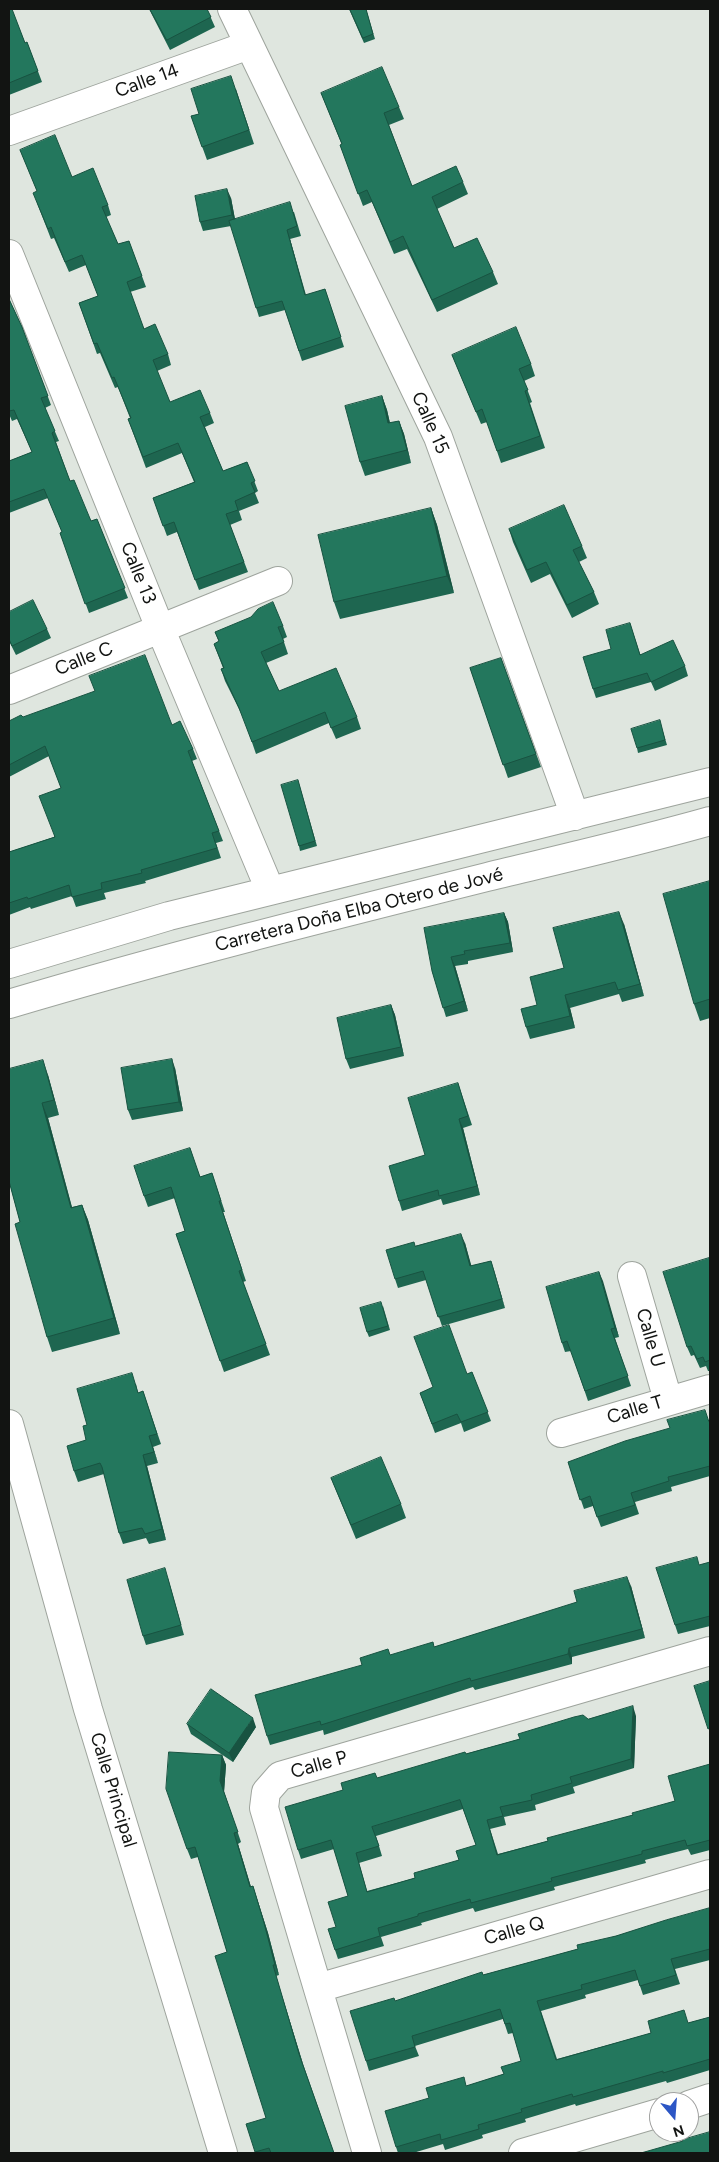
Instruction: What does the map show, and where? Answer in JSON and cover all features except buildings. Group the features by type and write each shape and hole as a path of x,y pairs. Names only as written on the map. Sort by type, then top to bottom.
{"street":[{"path":"232,9 249,45"},
{"name":"Calle 14","path":"9,131 249,45"},
{"name":"Calle 15","path":"249,45 438,437 575,816"},
{"name":"Calle 13","path":"9,254 160,628 270,890"},
{"name":"Calle C","path":"9,690 278,580"},
{"path":"9,964 169,916 710,782"},
{"name":"Carretera Doña Elba Otero de Jové","path":"9,1004 168,958 562,858 644,840 710,821"},
{"name":"Calle U","path":"632,1276 668,1400"},
{"name":"Calle T","path":"561,1433 710,1389"},
{"name":"Calle Principal","path":"9,1424 88,1709 222,2153"},
{"name":"Calle P","path":"367,2153 264,1808 266,1792 280,1776 710,1651"},
{"name":"Calle Q","path":"318,1988 710,1874"},
{"path":"523,2153 649,2116"}]}
